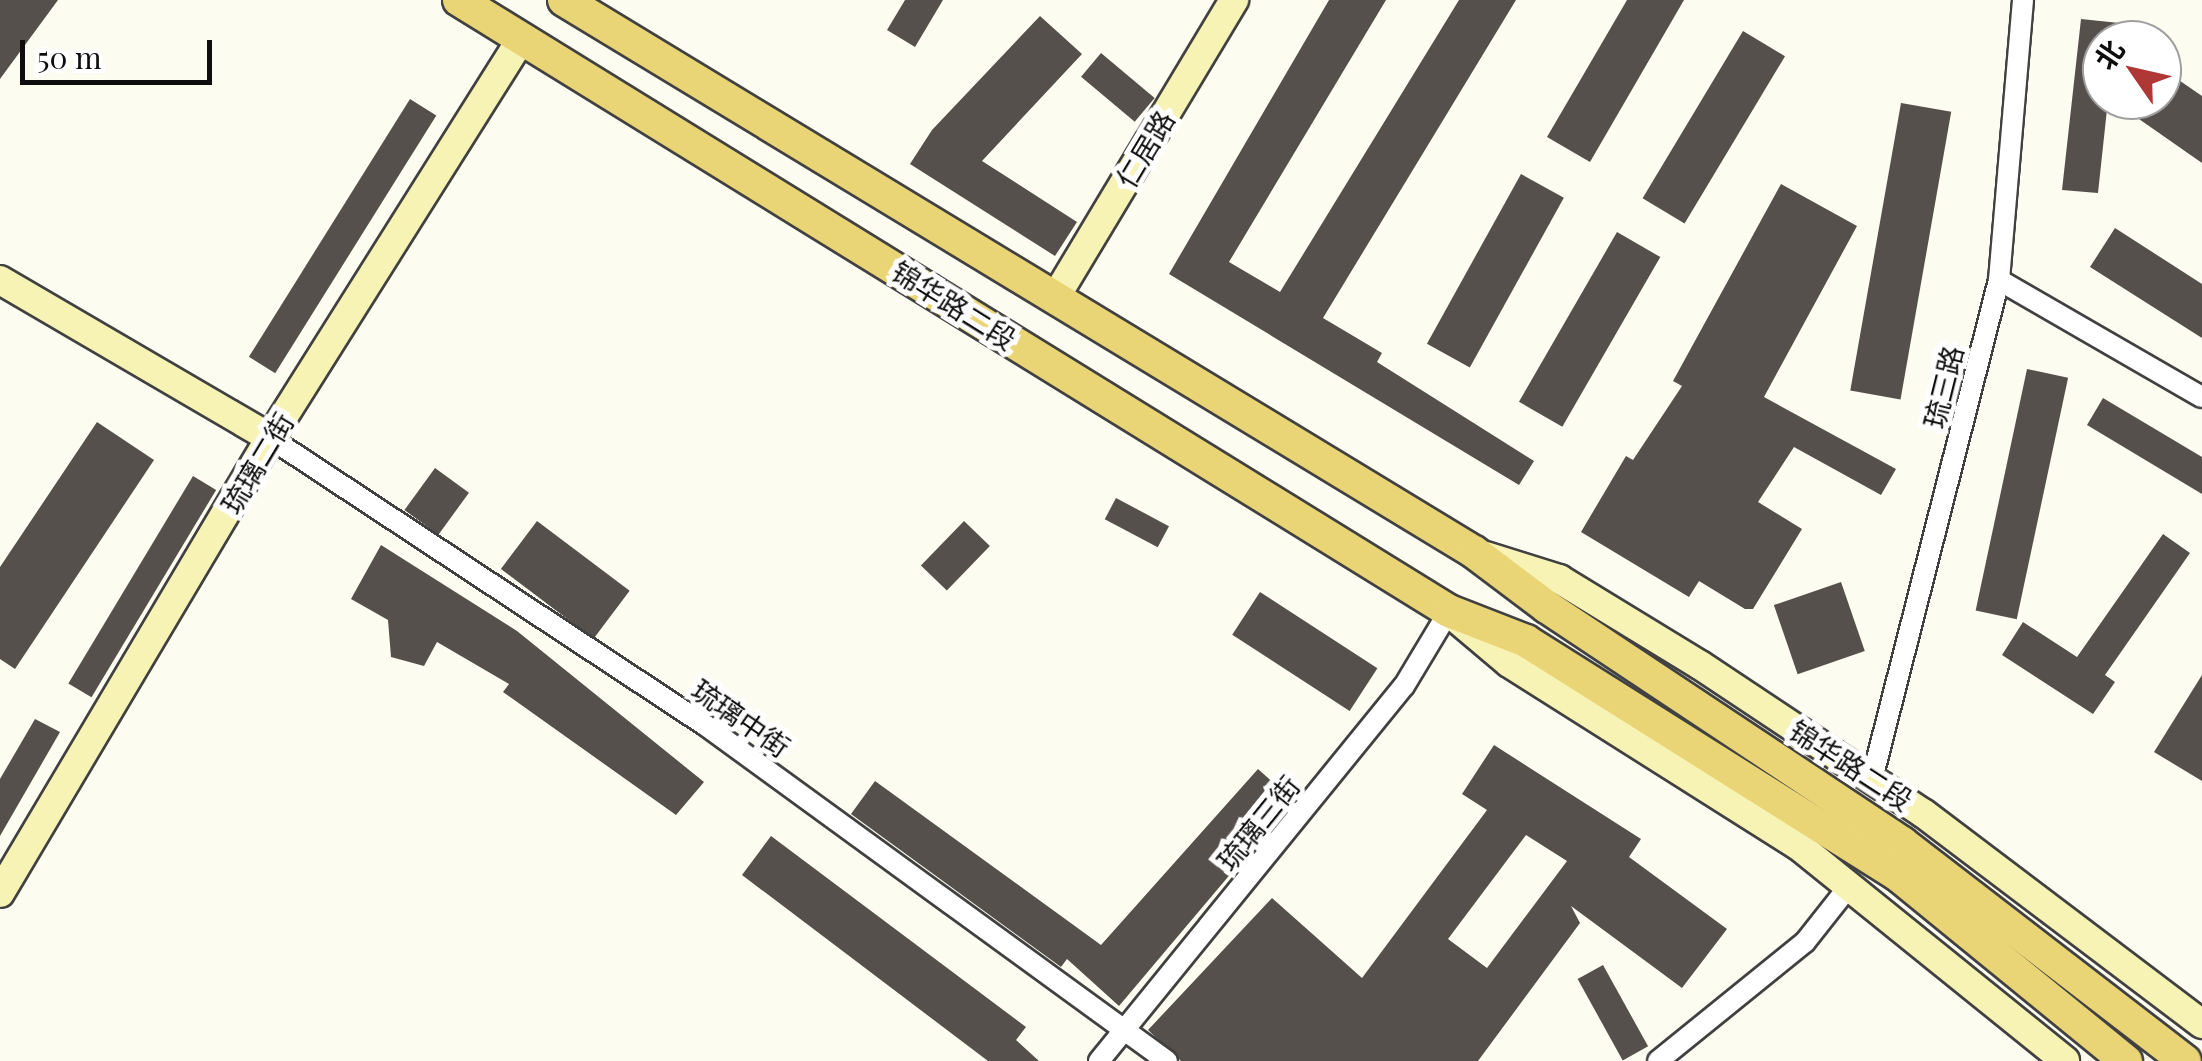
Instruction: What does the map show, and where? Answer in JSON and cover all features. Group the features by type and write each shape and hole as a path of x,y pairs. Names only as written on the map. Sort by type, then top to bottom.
{"main road":[{"name":"锦华路二段","path":"460,0 1448,611 1526,641 1899,876 2126,1061"},
{"name":"锦华路二段","path":"564,0 1474,552 1547,607 1902,843 2038,944 2184,1061"}],"street":[{"name":"仁居路","path":"1055,298 1234,0"},
{"name":"琉三路","path":"1872,780 1999,280 2023,0"},
{"name":"琉璃二街","path":"0,893 270,438 522,38"},
{"path":"0,280 270,438"},
{"path":"1999,280 2202,397"},
{"name":"琉璃中街","path":"270,438 705,725 1166,1061"},
{"name":"锦华路二段","path":"1474,552 1559,580 1872,780 2086,930 2202,1024"},
{"name":"锦华路二段","path":"1448,611 1509,663 1850,885 2065,1061"},
{"name":"琉璃三街","path":"1099,1061 1404,686 1448,611"},
{"path":"1658,1061 1805,942 1850,885"}],"building":[{"path":"0,0 58,0 0,79"},
{"path":"905,0 943,0 915,47 887,30"},
{"path":"1329,0 1386,0 1229,262 1280,292 1459,0 1516,0 1323,318 1382,353 1377,362 1534,461 1519,485 1169,274"},
{"path":"1627,0 1684,0 1590,162 1547,137"},
{"path":"1040,16 1082,54 982,161 1077,222 1055,256 910,164 932,130"},
{"path":"2081,19 2091,20 2082,20 2082,120 2106,120 2098,193 2062,190"},
{"path":"1743,31 1785,56 1685,223 1643,198"},
{"path":"1101,53 1155,98 1135,122 1081,77"},
{"path":"2182,82 2202,96 2202,163 2140,120 2182,120"},
{"path":"410,99 436,115 275,373 249,357"},
{"path":"1901,103 1951,112 1901,399 1850,391"},
{"path":"1521,174 1564,198 1470,367 1427,344"},
{"path":"1781,184 1857,226 1764,397 1896,469 1881,495 1794,447 1758,502 1802,529 1753,609 1745,609 1699,581 1689,597 1581,532 1626,456 1633,460 1682,386 1673,381"},
{"path":"2115,228 2202,284 2202,338 2090,267"},
{"path":"1617,232 1660,257 1562,427 1519,402"},
{"path":"2027,369 2068,378 2017,619 1976,611"},
{"path":"2103,398 2202,457 2202,494 2087,425"},
{"path":"97,422 154,460 15,669 0,659 0,567"},
{"path":"435,468 469,493 438,535 404,510"},
{"path":"193,476 216,490 92,697 68,683"},
{"path":"1116,498 1169,526 1158,547 1105,519"},
{"path":"537,521 630,591 594,639 501,569"},
{"path":"964,521 990,546 947,591 921,566"},
{"path":"2163,534 2190,553 2105,675 2115,682 2093,714 2002,655 2023,622 2077,657"},
{"path":"381,545 517,631 704,782 676,815 503,692 509,684 437,642 424,666 391,657 388,620 351,599"},
{"path":"1841,582 1865,651 1798,674 1774,605"},
{"path":"1260,592 1377,668 1350,711 1232,635"},
{"path":"2202,675 2202,781 2154,752"},
{"path":"35,719 60,732 0,836 0,779"},
{"path":"1494,745 1641,839 1629,857 1727,929 1682,988 1571,906 1580,923 1478,1061 1181,1061 1148,1030 1272,898 1362,978 1487,810 1462,794","holes":["1526,835 1567,861 1487,968 1448,939"]},
{"path":"1258,769 1293,800 1119,1006 1067,959 1061,967 851,814 875,781 1101,945"},
{"path":"771,836 1026,1027 1016,1040 1039,1061 988,1061 742,875"},
{"path":"1603,965 1648,1046 1623,1060 1578,979"}]}
